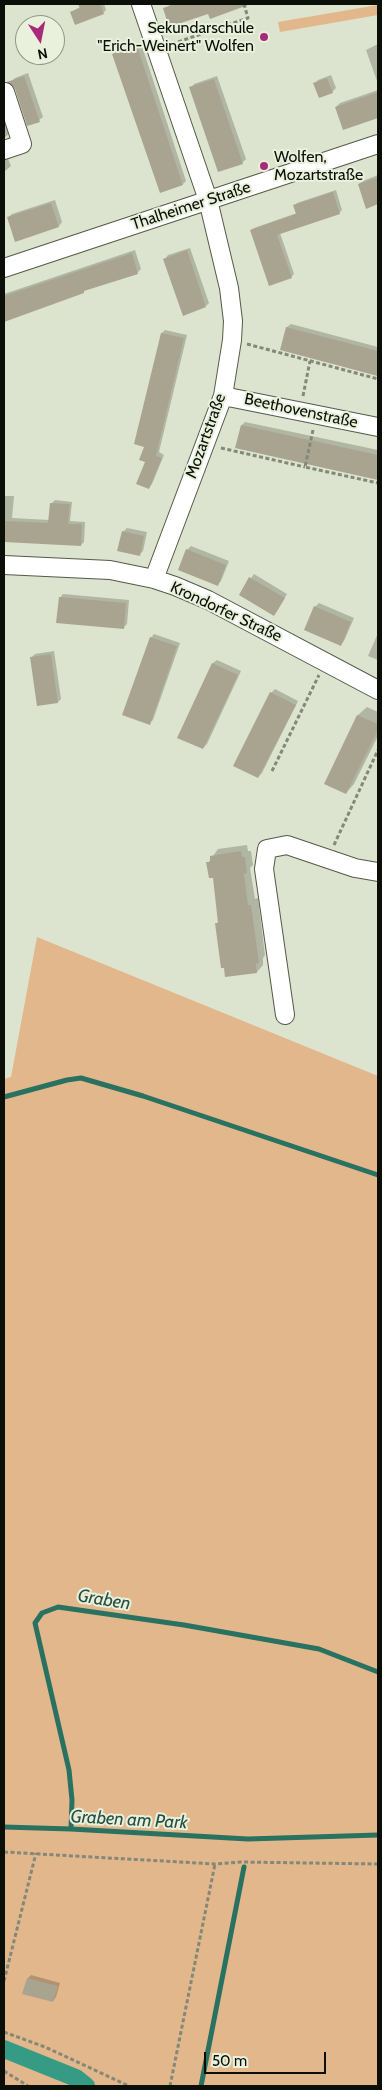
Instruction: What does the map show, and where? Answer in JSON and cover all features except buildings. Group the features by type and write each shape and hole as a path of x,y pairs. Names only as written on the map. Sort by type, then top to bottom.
{"street":[{"name":"Mozartstraße","path":"141,4 208,200 229,288 233,321 232,340 223,396 154,579"},
{"path":"4,150 22,144 5,92"},
{"name":"Thalheimer Straße","path":"4,268 378,144"},
{"name":"Beethovenstraße","path":"223,396 378,427"},
{"name":"Krondorfer Straße","path":"4,565 87,568 154,579 208,600 378,690"},
{"path":"285,1014 264,869 267,849 286,845 355,868 378,872"}],"path":[{"path":"157,50 248,18 244,4"},
{"path":"232,340 378,379"},
{"path":"305,467 310,361"},
{"path":"204,444 378,483"},
{"path":"272,771 326,661"},
{"path":"327,859 378,750"},
{"path":"4,1852 214,1864 241,1862 378,1864"},
{"path":"4,1981 36,1853"},
{"path":"170,2086 214,1864"},
{"path":"4,2032 45,2047 129,2086"},
{"path":"4,2071 28,2086"}],"shaded area":[{"path":"378,5 378,15 280,32 278,22"},
{"path":"37,937 378,1076 378,2086 4,2086 4,1079 11,1077"}],"waterway":[{"path":"4,1097 81,1078 143,1096 378,1175"},
{"name":"Graben","path":"71,1829 72,1800 69,1770 35,1623 42,1613 58,1607 184,1625 319,1649 378,1672"},
{"name":"Graben am Park","path":"4,1827 248,1839 378,1835"},
{"name":"Graben am Park","path":"201,2086 244,1867"},
{"path":"4,2049 76,2078 86,2086"}],"place":[{"name":"Sekundarschule \"Erich-Weinert\" Wolfen","path":"264,37"},
{"name":"Wolfen, Mozartstraße","path":"264,166"}]}
